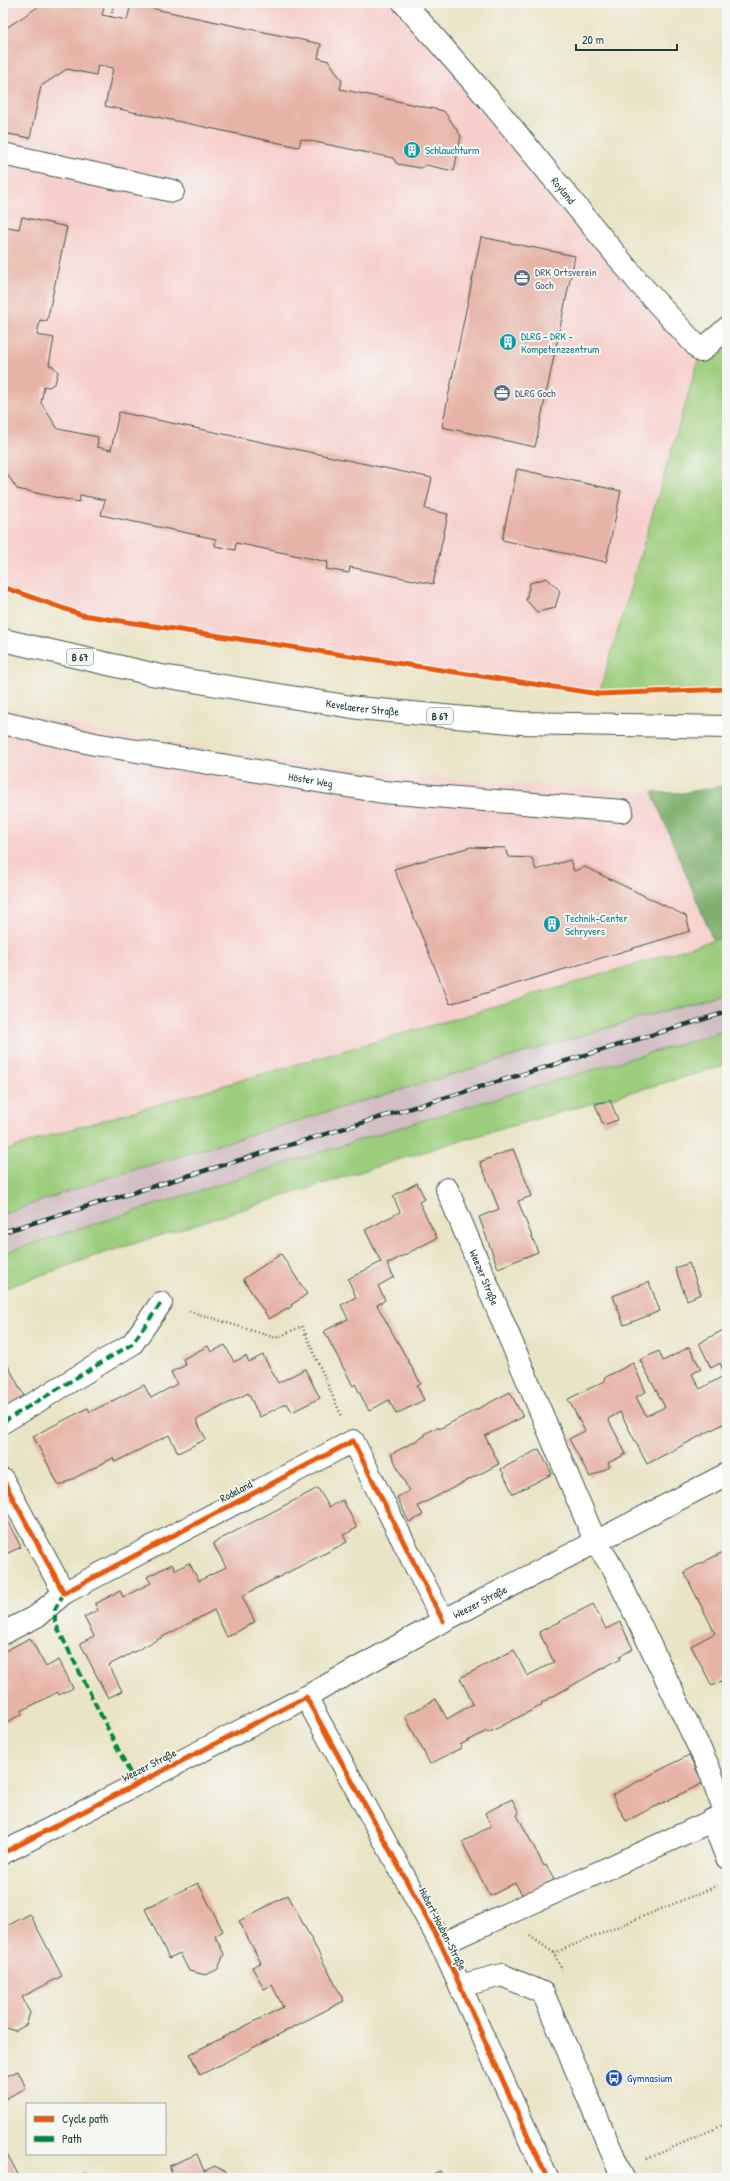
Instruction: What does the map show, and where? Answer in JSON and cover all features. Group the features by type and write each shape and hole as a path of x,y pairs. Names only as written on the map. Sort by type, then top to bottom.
{"street":[{"name":"Royland","path":"404,3 490,101 639,283 701,351 727,328"},
{"path":"3,154 173,191"},
{"name":"Kevelaerer Straße","path":"3,640 156,675 358,708 520,723 727,727"},
{"name":"Höster Weg","path":"3,723 95,744 383,792 622,811"},
{"name":"Weezer Straße","path":"447,1189 596,1543"},
{"path":"3,1422 132,1344 161,1303"},
{"path":"353,1441 443,1621"},
{"name":"Rodeland","path":"3,1633 37,1616 64,1593 353,1441"},
{"name":"Weezer Straße","path":"3,1853 306,1697 443,1621 727,1474"},
{"path":"3,1480 64,1593"},
{"path":"596,1543 613,1568 708,1766 722,1816 727,1858"},
{"name":"Hubert-Houben-Straße","path":"306,1697 441,1944 547,2178"},
{"path":"441,1944 722,1816"},
{"path":"460,1986 502,1975 543,1993 623,2178"}],"path":[{"path":"111,17 114,3"},
{"path":"161,1303 276,1338 302,1326 353,1441"},
{"path":"554,1953 720,1885"},
{"path":"646,2159 727,2123"}],"shaded area":[{"path":"3,3 404,3 701,351 599,694 82,615 3,587"},
{"path":"3,707 101,732 276,759 477,782 652,792 713,940 509,1003 48,1136 3,1152"},
{"path":"727,992 727,1030 413,1123 3,1253 3,1214 107,1178"}],"green space":[{"path":"727,328 727,689 599,694 701,351"},
{"path":"727,785 727,936 713,940 652,792 682,793"},
{"path":"727,936 727,992 107,1178 3,1214 3,1152 48,1136 509,1003"},
{"path":"727,1030 727,1065 445,1145 95,1256 3,1289 3,1253 413,1123"}],"building":[{"path":"44,3 82,3 104,8 102,15 127,20 131,4 321,44 318,58 329,61 342,81 340,89 444,111 461,136 454,171 426,165 421,168 397,164 393,158 301,139 299,147 105,106 113,68 98,65 96,75 67,69 41,86 30,138 3,133 3,30"},
{"path":"22,217 67,227 47,321 40,320 37,335 54,338 49,365 53,366 58,372 55,383 49,387 44,386 41,403 58,429 98,437 97,447 111,450 119,412 432,478 425,509 448,514 433,584 350,567 349,573 326,569 328,562 236,543 235,550 215,546 216,539 101,515 105,500 80,495 79,502 17,489 3,468 3,328 6,313 3,312 3,226 19,229"},
{"name":"DLRG - DRK - Kompetenzzentrum","path":"481,237 575,256 535,447 442,427"},
{"path":"517,469 621,491 606,562 502,540"},
{"path":"547,578 560,591 555,608 537,612 526,600 530,583"},
{"name":"Technik-Center Schryvers","path":"470,847 505,848 508,857 532,858 536,870 570,860 574,871 585,867 686,916 690,931 450,1004 394,869"},
{"path":"610,1100 618,1120 603,1125 595,1104"},
{"path":"513,1149 532,1196 518,1201 538,1252 498,1268 479,1217 499,1209 480,1162"},
{"path":"417,1183 425,1199 419,1202 437,1238 387,1264 394,1277 378,1286 385,1300 377,1305 421,1384 417,1386 424,1400 396,1414 389,1400 369,1411 355,1384 353,1386 324,1331 348,1319 341,1305 356,1297 348,1279 381,1262 365,1230 400,1212 393,1196"},
{"path":"281,1254 307,1294 291,1305 292,1306 288,1309 287,1308 269,1319 243,1279"},
{"path":"689,1263 701,1294 687,1300 675,1268"},
{"path":"649,1282 660,1311 624,1325 613,1296"},
{"path":"727,1328 727,1422 647,1464 620,1412 608,1419 626,1454 608,1463 610,1467 590,1477 569,1439 585,1431 568,1399 605,1381 604,1378 633,1363 646,1392 636,1397 646,1416 665,1407 640,1360 659,1351 663,1361 689,1347 701,1369 692,1374 700,1389 725,1375 720,1363 711,1368 699,1343"},
{"path":"225,1345 234,1362 246,1356 249,1362 263,1355 278,1383 305,1369 320,1398 292,1412 287,1403 260,1417 248,1393 196,1420 206,1439 178,1453 169,1435 115,1462 113,1458 59,1486 33,1436 88,1408 90,1412 144,1385 151,1398 177,1384 171,1372 186,1365 183,1359 208,1346 211,1352"},
{"path":"3,1356 25,1398 3,1409"},
{"path":"510,1392 523,1417 485,1436 499,1464 418,1506 423,1515 409,1522 397,1497 409,1491 391,1454 425,1436 424,1434 438,1427 439,1429"},
{"path":"539,1449 552,1474 513,1494 501,1469"},
{"path":"318,1488 329,1507 343,1500 357,1528 343,1535 347,1542 242,1596 255,1622 227,1637 214,1610 109,1665 122,1691 108,1698 80,1643 94,1636 84,1617 98,1610 95,1604 120,1591 123,1597 151,1583 147,1577 172,1564 176,1570 189,1563 199,1581 226,1567 213,1543"},
{"path":"3,1512 21,1547 6,1554 3,1548"},
{"path":"727,1550 727,1627 723,1629 727,1638 727,1678 712,1686 691,1646 715,1633 684,1572"},
{"path":"593,1604 606,1629 620,1622 633,1649 620,1656 621,1658 541,1703 542,1705 488,1733 487,1731 460,1745 461,1748 430,1764 405,1716 436,1699 447,1719 473,1704 460,1678 514,1650 527,1676 554,1662 539,1632"},
{"path":"30,1638 46,1667 59,1660 73,1688 59,1695 58,1692 21,1711 22,1714 3,1724 3,1688 7,1686 3,1679 3,1652"},
{"path":"689,1755 703,1783 626,1821 612,1795"},
{"path":"512,1799 519,1813 517,1815 544,1866 546,1865 554,1880 523,1896 515,1883 490,1896 462,1842 491,1826 485,1813"},
{"path":"198,1883 223,1931 215,1936 224,1954 218,1969 206,1975 189,1971 180,1953 169,1958 145,1909"},
{"path":"288,1895 344,2001 200,2075 190,2054 283,2007 272,1985 264,1989 252,1967 261,1963 239,1921"},
{"path":"30,1914 62,1976 22,1997 30,2013 26,2025 15,2031 4,2027 3,2025 3,1928"},
{"path":"3,2068 7,2076 18,2071 26,2088 3,2100"},
{"path":"3,2146 20,2178 3,2178"},
{"path":"197,2154 204,2171 215,2166 227,2173 228,2178 174,2178 169,2166"},
{"path":"440,2171 443,2178 424,2178"},
{"path":"86,2173 88,2178 76,2178"}],"railway":[{"path":"3,1232 727,1012"}],"marked path":[{"path":"3,1422 132,1344 161,1303"},
{"path":"64,1593 55,1609 55,1623 135,1783"}],"cycle path":[{"path":"3,587 82,615 599,694 727,689"},
{"path":"3,1480 64,1593 353,1441 443,1621"},
{"path":"3,1853 306,1697 441,1944 547,2178"}],"place":[{"name":"Schlauchturm","path":"412,150"},
{"name":"DRK Ortsverein Goch","path":"522,278"},
{"name":"DLRG - DRK - Kompetenzzentrum","path":"508,342"},
{"name":"DLRG Goch","path":"502,393"},
{"name":"Technik-Center Schryvers","path":"552,924"},
{"name":"Gymnasium","path":"614,2078"}]}
